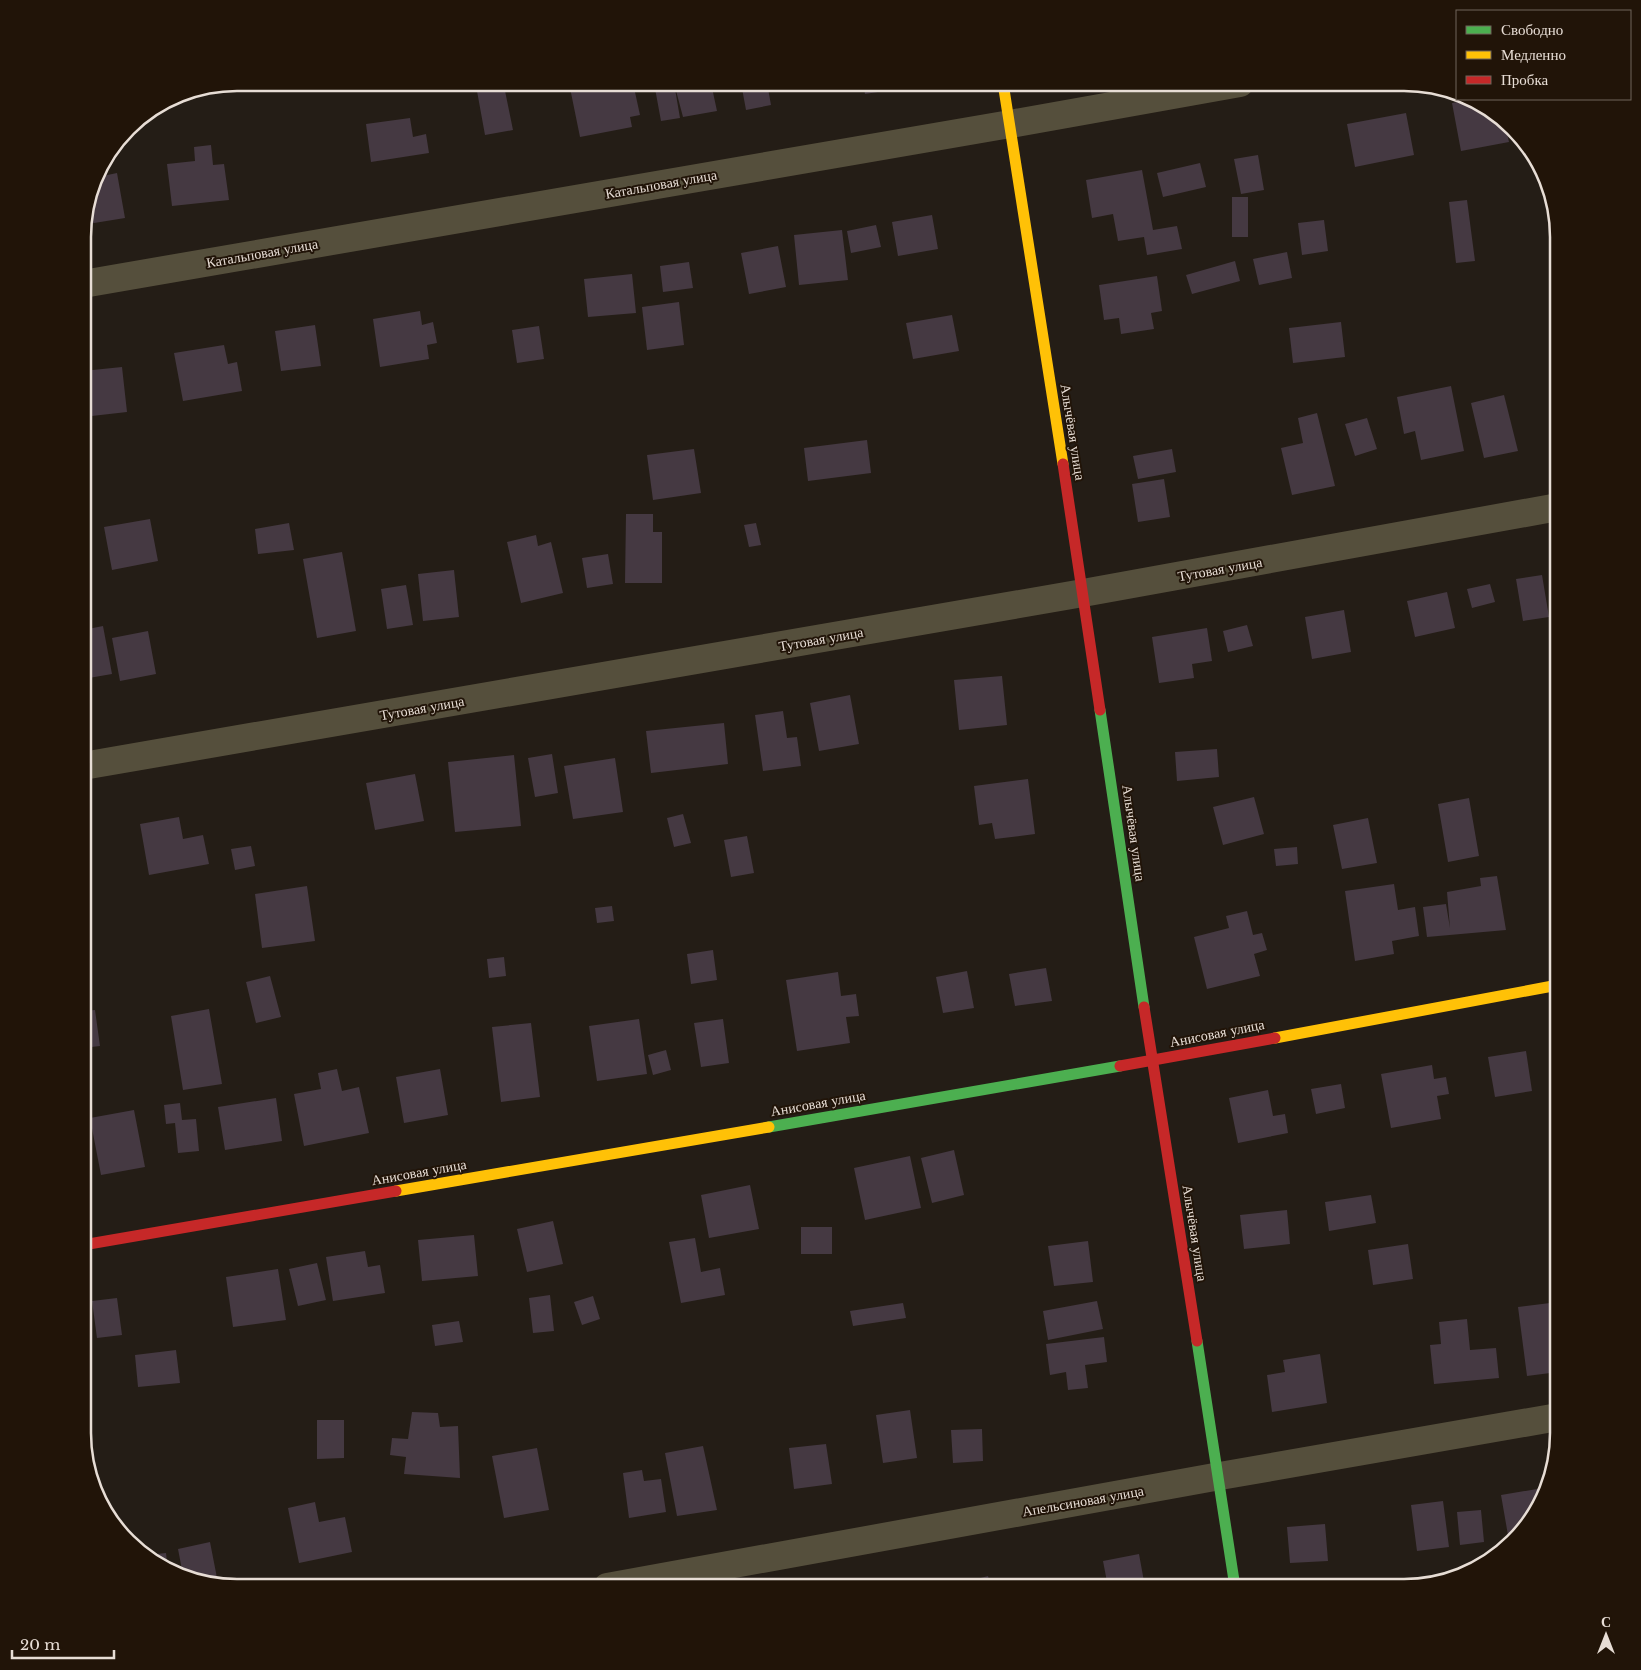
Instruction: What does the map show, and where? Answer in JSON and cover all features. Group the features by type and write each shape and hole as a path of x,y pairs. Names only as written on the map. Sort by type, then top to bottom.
{"street":[{"name":"Алычёвая улица","path":"1004,92 1083,593 1152,1060 1220,1476 1234,1579"},
{"name":"Катальповая улица","path":"92,282 1191,92"},
{"name":"Тутовая улица","path":"92,765 1083,593 1550,508"},
{"name":"Анисовая улица","path":"91,1243 1152,1060 1550,986"},
{"name":"Апельсиновая улица","path":"656,1579 1220,1476 1550,1418"}],"building":[{"path":"477,91 505,91 513,130 485,135"},
{"path":"571,91 635,91 640,115 630,117 632,127 580,137"},
{"path":"656,91 675,91 680,118 661,121"},
{"path":"676,91 713,91 717,111 683,117"},
{"path":"743,91 769,91 771,105 746,110"},
{"path":"865,92 881,92 865,94"},
{"path":"1460,102 1493,121 1507,134 1509,142 1461,151 1452,103"},
{"path":"1406,113 1414,155 1355,167 1347,124"},
{"path":"410,118 413,137 426,134 429,153 371,162 366,124"},
{"path":"211,145 213,165 224,164 229,200 172,206 167,164 195,161 194,147"},
{"path":"1258,155 1264,190 1241,194 1234,159"},
{"path":"1200,163 1206,187 1163,197 1157,173"},
{"path":"1142,170 1153,230 1177,226 1182,249 1147,255 1144,237 1118,241 1113,214 1092,218 1086,180"},
{"path":"117,173 125,218 92,223 96,199 105,176"},
{"path":"1232,197 1248,197 1248,237 1232,237"},
{"path":"1467,200 1475,261 1456,263 1449,202"},
{"path":"932,215 938,249 898,256 892,222"},
{"path":"1324,220 1328,251 1302,255 1298,223"},
{"path":"876,225 881,247 851,253 847,231"},
{"path":"842,230 848,280 799,285 794,235"},
{"path":"778,246 786,287 749,294 741,253"},
{"path":"1287,252 1292,278 1259,285 1253,259"},
{"path":"1235,261 1240,281 1192,294 1186,275"},
{"path":"689,262 693,288 663,292 660,266"},
{"path":"632,274 636,313 588,317 584,279"},
{"path":"1157,276 1162,311 1151,313 1154,329 1121,334 1119,318 1104,320 1099,285"},
{"path":"679,302 684,345 647,350 642,307"},
{"path":"420,311 422,325 433,322 437,343 427,345 429,359 380,367 373,319"},
{"path":"952,315 959,351 913,359 906,323"},
{"path":"1341,322 1345,357 1293,363 1289,328"},
{"path":"315,325 321,366 281,371 275,331"},
{"path":"539,326 544,359 517,363 512,330"},
{"path":"224,345 228,364 237,362 242,391 183,401 174,353"},
{"path":"122,367 127,412 92,416 92,370"},
{"path":"1451,386 1464,451 1421,460 1415,431 1404,434 1397,397"},
{"path":"1504,395 1518,451 1484,458 1471,403"},
{"path":"1317,413 1335,486 1292,495 1281,448 1303,443 1298,418"},
{"path":"1367,418 1377,449 1355,456 1345,424"},
{"path":"867,440 871,473 808,481 804,448"},
{"path":"694,449 701,493 653,500 647,455"},
{"path":"1172,449 1176,472 1138,479 1133,456"},
{"path":"1164,479 1170,517 1138,522 1132,484"},
{"path":"626,514 653,514 653,532 662,532 662,583 625,583"},
{"path":"150,519 158,561 112,570 104,527"},
{"path":"289,523 294,550 258,554 255,529"},
{"path":"756,523 761,545 749,547 744,525"},
{"path":"536,535 538,546 551,542 563,593 521,603 507,542"},
{"path":"342,552 356,631 317,638 303,559"},
{"path":"608,554 613,584 587,588 582,558"},
{"path":"454,570 459,617 423,621 418,574"},
{"path":"1542,575 1549,617 1523,621 1516,579"},
{"path":"1490,584 1495,602 1472,608 1467,589"},
{"path":"406,585 413,625 387,629 381,589"},
{"path":"1447,592 1455,628 1415,637 1407,601"},
{"path":"1344,610 1351,652 1312,659 1305,617"},
{"path":"1247,625 1253,646 1228,652 1223,631"},
{"path":"103,626 112,674 92,678 92,628"},
{"path":"1207,628 1212,661 1192,664 1194,678 1159,683 1152,637"},
{"path":"148,631 156,674 120,681 112,638"},
{"path":"1002,676 1007,725 959,730 954,680"},
{"path":"850,695 859,744 819,751 810,703"},
{"path":"783,711 787,738 797,737 801,766 763,771 755,715"},
{"path":"724,723 728,764 651,773 646,731"},
{"path":"1217,749 1219,777 1177,781 1175,752"},
{"path":"552,754 558,793 535,797 528,758"},
{"path":"514,755 521,826 455,832 448,762"},
{"path":"615,758 623,812 573,819 564,766"},
{"path":"415,774 424,821 375,830 366,783"},
{"path":"1028,779 1035,834 995,839 992,823 979,825 974,786"},
{"path":"1254,797 1264,834 1223,845 1213,807"},
{"path":"1469,798 1479,856 1448,862 1438,804"},
{"path":"683,814 691,843 674,847 667,818"},
{"path":"179,817 183,839 203,835 209,864 149,875 140,824"},
{"path":"1368,818 1377,863 1342,869 1333,825"},
{"path":"747,836 754,873 731,877 724,840"},
{"path":"251,846 255,866 235,870 231,849"},
{"path":"1297,847 1298,864 1276,866 1274,849"},
{"path":"1497,876 1506,930 1427,937 1423,907 1446,904 1450,928 1447,892 1481,886 1480,878"},
{"path":"1394,884 1398,910 1415,907 1419,936 1392,941 1394,954 1355,961 1345,891"},
{"path":"307,886 315,941 262,948 255,894"},
{"path":"612,906 614,921 597,923 595,908"},
{"path":"1247,911 1253,935 1262,933 1267,950 1254,954 1260,976 1207,989 1194,937 1229,928 1226,916"},
{"path":"713,950 717,980 691,984 687,954"},
{"path":"504,957 506,976 489,978 487,959"},
{"path":"1046,968 1052,1001 1015,1006 1009,974"},
{"path":"967,971 974,1008 943,1013 936,977"},
{"path":"838,972 841,996 856,994 859,1016 846,1017 850,1043 797,1051 786,980"},
{"path":"270,976 281,1017 256,1023 246,982"},
{"path":"209,1009 222,1084 183,1090 171,1016"},
{"path":"91,1010 95,1010 100,1046 91,1047"},
{"path":"639,1019 647,1074 597,1081 589,1026"},
{"path":"723,1019 729,1063 701,1067 694,1023"},
{"path":"531,1023 540,1097 501,1102 492,1027"},
{"path":"666,1050 671,1070 653,1075 648,1055"},
{"path":"1526,1051 1532,1091 1495,1097 1488,1057"},
{"path":"1432,1065 1434,1079 1446,1077 1449,1094 1437,1096 1441,1119 1391,1128 1381,1074"},
{"path":"337,1069 342,1091 359,1087 369,1133 304,1146 294,1094 321,1089 318,1073"},
{"path":"440,1069 448,1115 404,1123 396,1077"},
{"path":"1341,1084 1345,1108 1316,1114 1311,1089"},
{"path":"1268,1090 1273,1116 1285,1114 1288,1133 1238,1143 1229,1098"},
{"path":"276,1098 282,1141 225,1150 218,1107"},
{"path":"180,1103 182,1120 196,1119 199,1151 178,1153 175,1123 166,1124 164,1105"},
{"path":"134,1110 145,1167 101,1175 91,1118"},
{"path":"954,1150 964,1195 932,1203 921,1158"},
{"path":"910,1156 921,1208 865,1220 854,1168"},
{"path":"750,1185 759,1229 709,1238 701,1195"},
{"path":"1371,1195 1376,1223 1329,1231 1325,1202"},
{"path":"1287,1210 1290,1244 1244,1249 1240,1215"},
{"path":"553,1221 563,1264 527,1272 517,1229"},
{"path":"801,1227 832,1227 832,1254 801,1254"},
{"path":"474,1235 478,1276 422,1281 418,1240"},
{"path":"695,1238 701,1272 720,1268 725,1295 681,1303 669,1242"},
{"path":"1088,1241 1093,1282 1054,1286 1048,1246"},
{"path":"1408,1244 1413,1279 1373,1285 1368,1250"},
{"path":"365,1251 368,1267 380,1265 385,1293 333,1301 326,1257"},
{"path":"317,1263 326,1300 298,1306 289,1269"},
{"path":"278,1269 286,1320 233,1327 226,1277"},
{"path":"550,1295 554,1331 533,1333 529,1298"},
{"path":"593,1296 600,1319 582,1325 574,1302"},
{"path":"117,1298 122,1335 97,1338 92,1301"},
{"path":"1097,1301 1103,1329 1048,1340 1043,1311"},
{"path":"903,1303 906,1318 853,1326 850,1311"},
{"path":"1550,1303 1550,1373 1527,1376 1518,1307"},
{"path":"1467,1319 1470,1350 1496,1348 1499,1378 1434,1384 1430,1345 1441,1344 1439,1322"},
{"path":"459,1321 463,1342 435,1346 432,1325"},
{"path":"1104,1337 1107,1362 1085,1365 1088,1388 1068,1390 1066,1372 1050,1375 1046,1344"},
{"path":"176,1350 180,1383 138,1387 135,1355"},
{"path":"1320,1354 1327,1403 1272,1412 1267,1375 1285,1372 1283,1360"},
{"path":"910,1410 917,1458 883,1463 876,1415"},
{"path":"412,1412 438,1413 440,1427 458,1426 460,1478 404,1474 406,1457 390,1455 392,1438 408,1439"},
{"path":"317,1420 344,1420 344,1458 317,1459"},
{"path":"982,1429 983,1461 953,1463 951,1430"},
{"path":"826,1444 832,1484 794,1489 789,1448"},
{"path":"703,1446 717,1510 677,1516 665,1453"},
{"path":"537,1448 549,1510 504,1518 492,1456"},
{"path":"642,1470 644,1481 661,1479 666,1512 629,1518 623,1473"},
{"path":"1539,1489 1525,1514 1508,1535 1501,1495"},
{"path":"1443,1501 1449,1547 1417,1551 1411,1505"},
{"path":"315,1502 319,1522 345,1517 352,1552 299,1563 288,1508"},
{"path":"1481,1510 1484,1542 1460,1545 1457,1512"},
{"path":"1325,1524 1328,1561 1290,1563 1287,1527"},
{"path":"210,1542 217,1577 182,1568 178,1549"},
{"path":"166,1553 167,1560 164,1559 156,1554"},
{"path":"1139,1554 1144,1579 1106,1579 1103,1561"},
{"path":"988,1576 989,1579 977,1579"}],"traffic: fast":[{"path":"1100,710 1144,1007"},
{"path":"769,1127 1120,1066"},
{"path":"1197,1341 1234,1579"}],"traffic: slow":[{"path":"1004,92 1063,464"},
{"path":"1275,1038 1550,986"},
{"path":"396,1191 769,1127"}],"traffic: jam":[{"path":"1063,464 1100,710"},
{"path":"1144,1007 1197,1341"},
{"path":"1120,1066 1275,1038"},
{"path":"91,1244 396,1191"}]}
